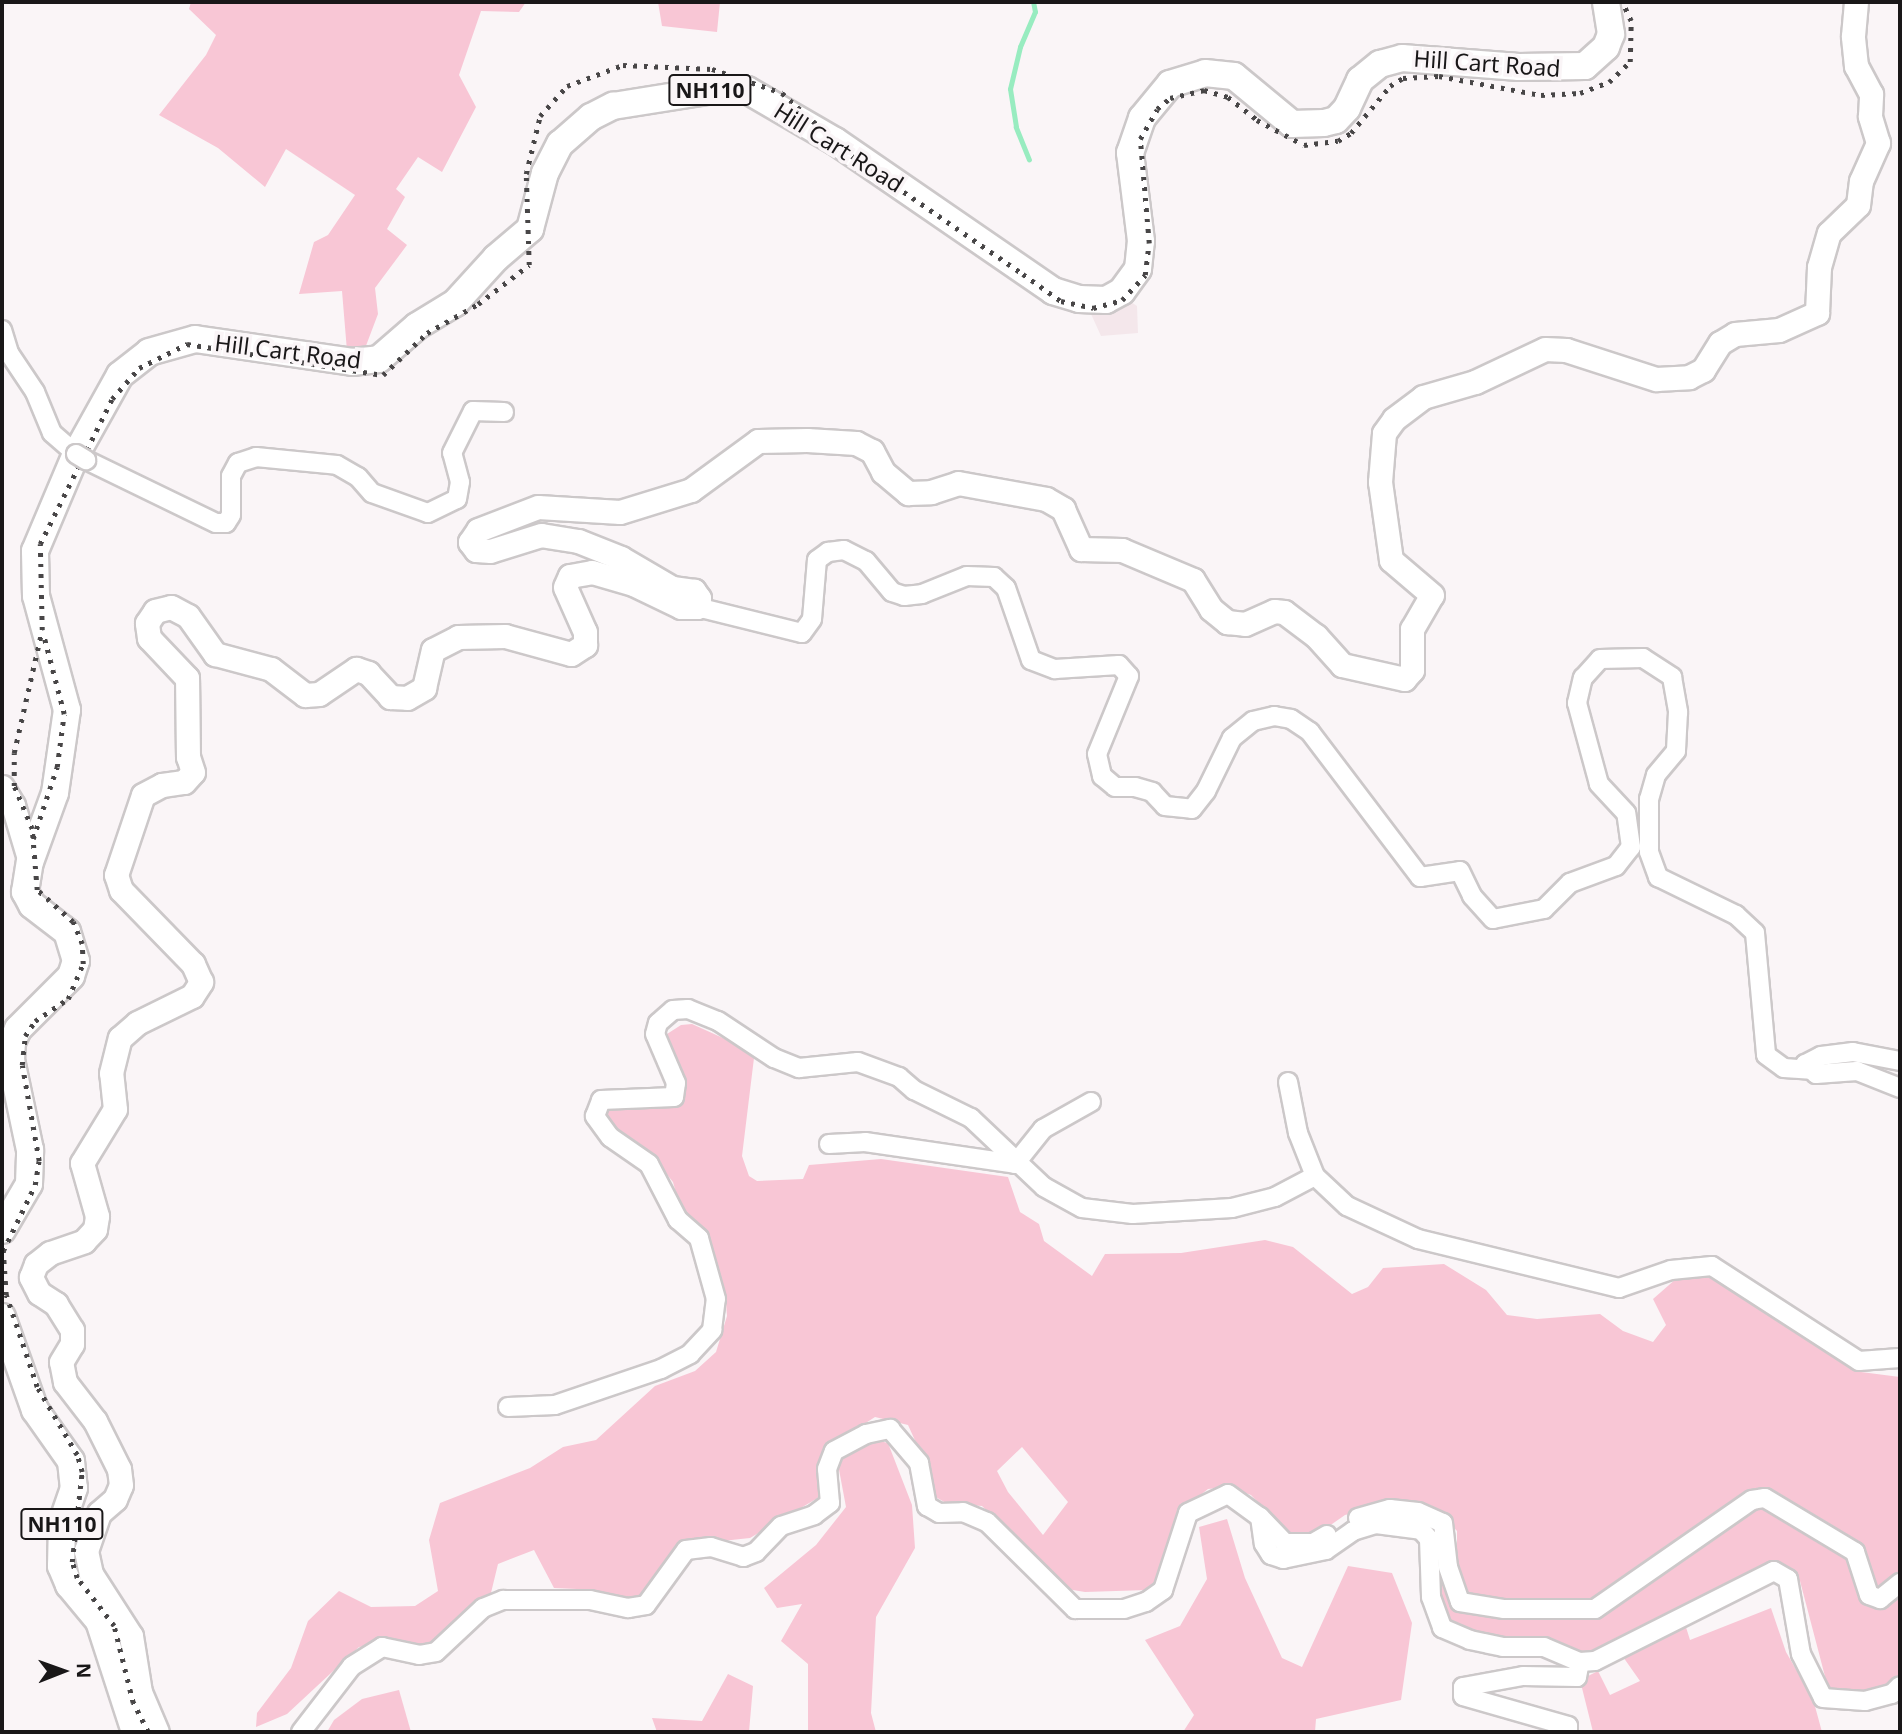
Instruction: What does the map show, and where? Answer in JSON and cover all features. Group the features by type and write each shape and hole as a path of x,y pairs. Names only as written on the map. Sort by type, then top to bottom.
{"highway":[{"name":"Hill Cart Road","path":"2,1230 29,1184 30,1150 12,1060 12,1042 18,1028 71,976 76,961 67,932 32,905 25,892 30,862 55,793 67,710 36,596 35,551 120,375 149,352 195,339 352,362 379,359 417,326 455,303 496,258 530,229 545,173 560,144 591,117 613,106 707,90 747,90 835,141 1053,291 1079,299 1106,300 1122,291 1138,268 1142,250 1130,153 1142,118 1170,84 1205,73 1234,76 1292,124 1324,123 1336,120 1347,108 1360,80 1380,64 1402,58 1519,67 1584,66 1606,47 1611,34 1606,2"},
{"name":"NH110","path":"2,1317 35,1410 71,1461 74,1488 60,1534 61,1566 69,1585 99,1621 135,1732"}],"main road":[{"path":"157,1732 140,1692 131,1636 91,1574 86,1551 99,1513 115,1499 121,1485 119,1469 95,1421 65,1382 61,1362 72,1344 72,1330 56,1304 39,1293 31,1277 36,1264 50,1253 85,1241 95,1229 97,1216 82,1163 116,1109 111,1073 120,1038 137,1023 191,996 201,982 194,964 121,890 116,874 143,795 162,785 184,782 193,772 188,757 187,678 149,638 147,623 155,611 171,607 188,616 215,654 271,669 305,695 319,694 356,669 368,673 390,698 407,698 424,688 433,650 458,637 505,636 571,654 585,645 585,632 565,587 570,576 592,572 633,584 681,607 696,607 699,598 694,592 673,588 621,558 578,541 541,536 490,551 476,550 470,542 478,530 497,520 538,507 606,514 691,490 758,441 856,443 872,451 883,472 908,493 931,492 958,483 1046,499 1063,509 1081,549 1122,550 1193,580 1211,609 1227,622 1245,624 1274,611 1284,612 1316,636 1342,665 1404,679 1412,670 1412,629 1432,595 1391,560 1385,539 1379,455 1384,433 1394,419 1423,397 1475,382 1545,349 1566,350 1656,379 1689,377 1703,370 1720,343 1735,334 1779,330 1817,313 1819,267 1829,233 1858,205 1861,181 1878,143 1870,116 1871,94 1856,65 1853,36 1856,2"},
{"path":"2,787 13,805 30,862"}],"street":[{"path":"2,331 9,353 35,392 52,433 81,457 216,523 226,523 231,515 231,476 238,463 256,457 337,466 358,477 372,493 428,513 457,499 460,482 452,453 473,411 504,412"},
{"path":"696,607 802,633 812,619 817,561 828,552 844,550 866,561 892,592 904,596 922,594 967,576 994,577 1006,588 1031,660 1055,669 1119,665 1129,676 1097,754 1101,776 1115,788 1144,789 1165,806 1192,809 1206,791 1232,738 1253,722 1274,716 1291,719 1310,732 1420,877 1460,871 1472,896 1493,919 1544,909 1570,883 1616,866 1630,847 1626,813 1599,784 1577,703 1583,678 1600,659 1643,658 1672,677 1678,712 1676,751 1656,775 1649,799 1649,852 1658,877 1736,915 1755,933 1764,998 1766,1055 1784,1068 1811,1070"},
{"path":"508,1407 555,1405 661,1369 690,1354 712,1330 716,1298 699,1238 678,1220 649,1164 610,1137 595,1116 601,1100 609,1098 660,1101 674,1097 676,1083 655,1034 658,1023 673,1010 688,1009 718,1021 774,1058 800,1068 858,1062 899,1077 914,1090 971,1118 1016,1164 1044,1187 1082,1208 1133,1214 1232,1208 1275,1198 1315,1176"},
{"path":"1900,1061 1853,1052 1821,1055 1805,1063 1816,1074 1857,1071 1900,1088"},
{"path":"1288,1082 1298,1133 1315,1176 1347,1206 1418,1238 1619,1288 1671,1270 1713,1266 1858,1361 1900,1358"},
{"path":"1016,1164 1043,1129 1091,1102"},
{"path":"829,1144 865,1142 1016,1164"},
{"path":"301,1732 352,1667 382,1647 419,1655 436,1652 483,1608 503,1600 590,1600 628,1608 646,1605 686,1550 711,1547 743,1557 756,1552 781,1525 814,1515 830,1503 827,1469 834,1451 866,1433 890,1429 905,1442 919,1464 927,1506 939,1513 963,1512 987,1522 1074,1609 1124,1609 1146,1602 1163,1590 1181,1527 1188,1513 1208,1500 1228,1494 1260,1517 1285,1543 1313,1543 1356,1518 1390,1509 1418,1512 1443,1523 1448,1567 1460,1602 1504,1609 1595,1609 1752,1500 1765,1498 1855,1552 1869,1595 1880,1599 1900,1583"},
{"path":"1260,1517 1264,1544 1271,1555 1283,1559 1326,1550 1353,1531 1376,1524 1421,1530 1429,1539 1431,1597 1442,1628 1481,1643 1544,1647 1580,1662 1595,1661 1774,1571 1788,1579 1801,1654 1823,1698 1866,1701 1892,1694 1900,1686"},
{"path":"1568,1732 1568,1726 1463,1696 1463,1687 1523,1676 1577,1676 1580,1662"}],"shaded area":[{"path":"191,2 526,2 519,12 481,11 459,75 476,107 442,172 418,157 396,189 405,197 387,229 407,245 375,288 378,314 364,351 347,351 342,291 299,294 314,242 328,235 355,195 286,149 265,187 218,148 159,115 206,55 216,35 189,9"},
{"path":"658,2 720,2 717,32 662,26"},
{"path":"1131,302 1137,306 1138,333 1101,336 1091,314"},
{"path":"692,1024 734,1043 754,1058 742,1156 749,1176 757,1181 803,1179 809,1165 881,1159 1008,1177 1020,1212 1039,1224 1044,1241 1092,1276 1105,1254 1181,1253 1265,1240 1293,1247 1352,1294 1368,1287 1383,1268 1444,1264 1486,1290 1507,1315 1537,1319 1600,1314 1623,1331 1653,1342 1666,1325 1653,1299 1677,1278 1726,1278 1861,1372 1900,1377 1900,1573 1879,1593 1869,1590 1859,1548 1747,1495 1707,1518 1614,1589 1591,1601 1506,1606 1464,1595 1457,1563 1457,1531 1436,1509 1412,1501 1381,1506 1345,1515 1322,1531 1300,1538 1284,1530 1251,1495 1229,1487 1208,1489 1188,1505 1174,1524 1160,1584 1147,1590 1085,1592 1067,1589 982,1506 946,1503 934,1496 933,1480 908,1425 875,1417 830,1446 828,1489 816,1499 750,1538 685,1545 641,1597 618,1603 577,1589 554,1588 534,1550 498,1564 490,1597 439,1643 422,1650 383,1644 359,1647 287,1714 256,1727 257,1713 291,1668 308,1621 339,1591 371,1607 415,1606 438,1591 429,1540 440,1503 530,1468 563,1447 596,1440 655,1386 695,1371 716,1352 727,1316 725,1290 708,1235 682,1215 673,1182 651,1155 613,1135 600,1117 608,1104 646,1100 657,1108 673,1106 681,1096 667,1034 681,1025","holes":["1022,1447 1068,1502 1043,1535 1008,1492 997,1471"]},
{"path":"867,1438 888,1443 912,1505 915,1548 876,1617 871,1713 876,1732 808,1732 808,1664 781,1641 802,1604 777,1608 764,1588 816,1545 846,1507 837,1459"},
{"path":"1758,1507 1778,1513 1852,1556 1868,1600 1900,1593 1900,1678 1888,1690 1840,1696 1827,1684 1800,1581 1791,1568 1779,1564 1606,1652 1583,1657 1501,1644 1454,1629 1439,1612 1433,1539 1398,1522 1321,1549 1273,1549 1269,1539 1306,1547 1377,1515 1440,1528 1456,1604 1608,1607"},
{"path":"1227,1519 1245,1578 1282,1658 1302,1667 1348,1566 1392,1573 1412,1623 1401,1700 1316,1719 1315,1732 1183,1732 1194,1715 1145,1640 1180,1626 1207,1579 1199,1527"},
{"path":"1771,1608 1786,1652 1813,1699 1822,1732 1593,1732 1580,1680 1598,1671 1610,1695 1640,1681 1621,1654 1685,1624 1690,1640"},
{"path":"728,1674 753,1686 749,1732 657,1732 652,1718 702,1721"},
{"path":"399,1690 411,1732 327,1732 334,1720 362,1699"}],"waterway":[{"path":"1029,160 1016,127 1010,89 1020,47 1035,12 1033,2"}],"railway":[{"path":"148,1732 133,1703 114,1626 77,1578 72,1562 82,1472 77,1455 37,1387 6,1295 3,1251 35,1185 39,1161 22,1065 25,1036 35,1021 68,999 83,964 82,944 73,922 37,890 32,829 14,786 14,753 42,630 40,544 112,399 139,368 187,344 383,375 427,333 478,304 529,265 526,174 540,116 567,86 623,65 712,69 782,93 852,156 1061,301 1093,308 1122,300 1145,275 1149,243 1140,139 1157,109 1170,98 1204,90 1228,97 1257,120 1304,145 1338,141 1351,133 1390,86 1403,78 1439,76 1541,95 1580,93 1609,82 1630,62 1631,21 1622,2"},
{"path":"33,839 57,767 64,714 44,637"}]}
